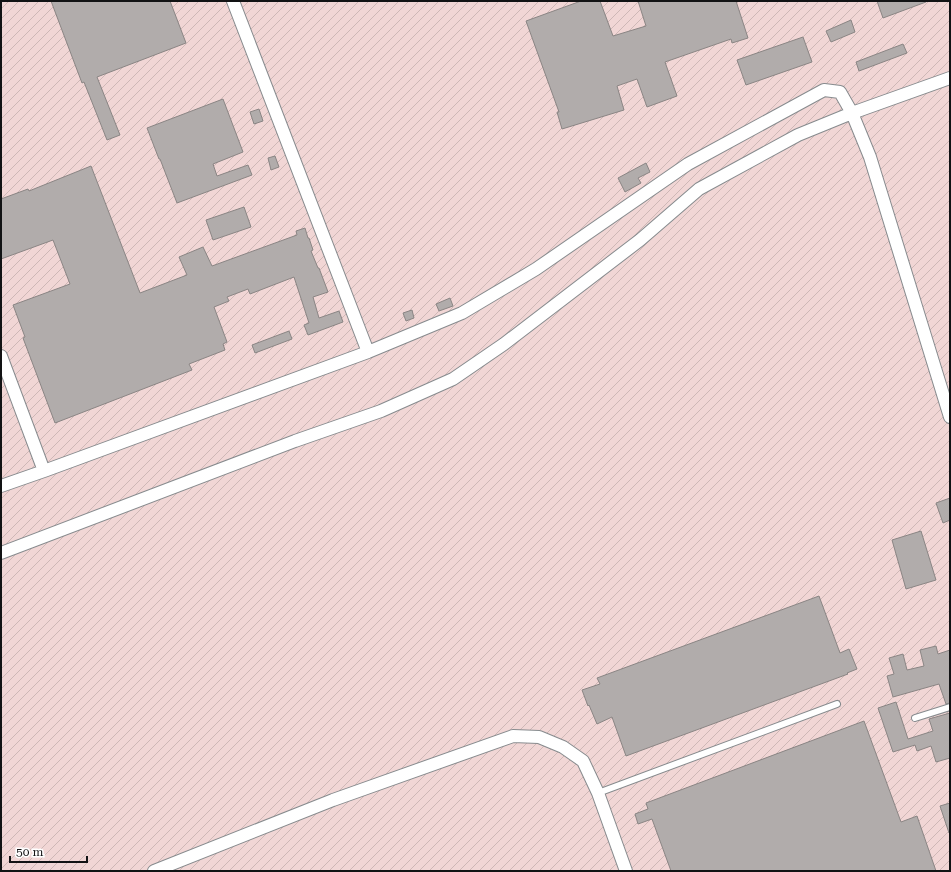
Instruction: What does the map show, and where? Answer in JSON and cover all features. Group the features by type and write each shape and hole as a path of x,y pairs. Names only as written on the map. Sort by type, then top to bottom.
{"street":[{"path":"233,1 368,352"},
{"path":"1,553 295,441 381,411 453,379 504,344 640,240 699,190 798,135 852,113 950,78"},
{"path":"1,486 368,352 462,313 536,269 688,164 824,90 840,92 852,113 870,157 950,418"},
{"path":"1,356 44,471"},
{"path":"154,871 333,800 512,736 539,737 563,747 583,761 598,793 626,871"}],"lane":[{"path":"598,793 837,704"},
{"path":"915,718 950,707"}],"shaded area":[{"path":"1,1 950,1 950,871 1,871"}],"building":[{"path":"51,1 170,1 186,43 97,77 120,135 107,140 84,82 82,83"},
{"path":"581,1 600,1 613,36 646,26 638,1 736,1 748,38 732,43 731,39 665,62 677,96 647,107 637,79 617,86 624,110 562,129 557,112 559,112 526,21"},
{"path":"877,1 926,1 926,2 883,18"},
{"path":"851,20 855,32 831,42 826,31"},
{"path":"803,37 812,62 746,85 737,60"},
{"path":"903,44 907,53 859,71 856,62"},
{"path":"223,99 243,152 213,164 217,176 248,165 252,175 177,203 147,128"},
{"path":"259,109 263,121 254,124 250,112"},
{"path":"275,156 279,167 271,170 268,158"},
{"path":"646,163 650,172 638,178 641,183 625,192 618,178"},
{"path":"91,166 140,293 187,275 179,257 203,247 212,266 297,235 296,231 305,228 313,250 311,251 328,292 313,297 319,318 339,311 343,322 308,335 304,325 309,323 294,277 250,294 248,289 227,297 229,301 214,307 227,342 223,344 225,350 189,364 192,370 55,423 23,338 25,337 13,305 70,284 53,240 1,259 1,199 28,189 29,191"},
{"path":"244,207 251,227 213,240 206,220"},
{"path":"450,298 453,306 439,311 436,304"},
{"path":"412,310 414,318 406,321 403,313"},
{"path":"289,331 292,339 255,353 252,345"},
{"path":"950,498 950,520 943,523 936,503"},
{"path":"921,531 936,580 906,589 892,540"},
{"path":"819,596 840,653 849,649 857,669 847,673 848,674 626,756 612,717 597,724 582,690 600,684 597,678"},
{"path":"936,646 938,654 950,650 950,703 946,704 939,684 893,697 887,676 894,674 889,658 903,654 907,670 924,666 920,650"},
{"path":"896,702 908,739 933,731 929,719 950,713 950,758 936,762 931,746 917,751 915,745 893,752 878,708"},
{"path":"864,721 901,822 917,816 936,871 671,871 652,819 638,824 635,814 648,809 646,803"},
{"path":"950,803 950,832 949,833 940,806"}]}
